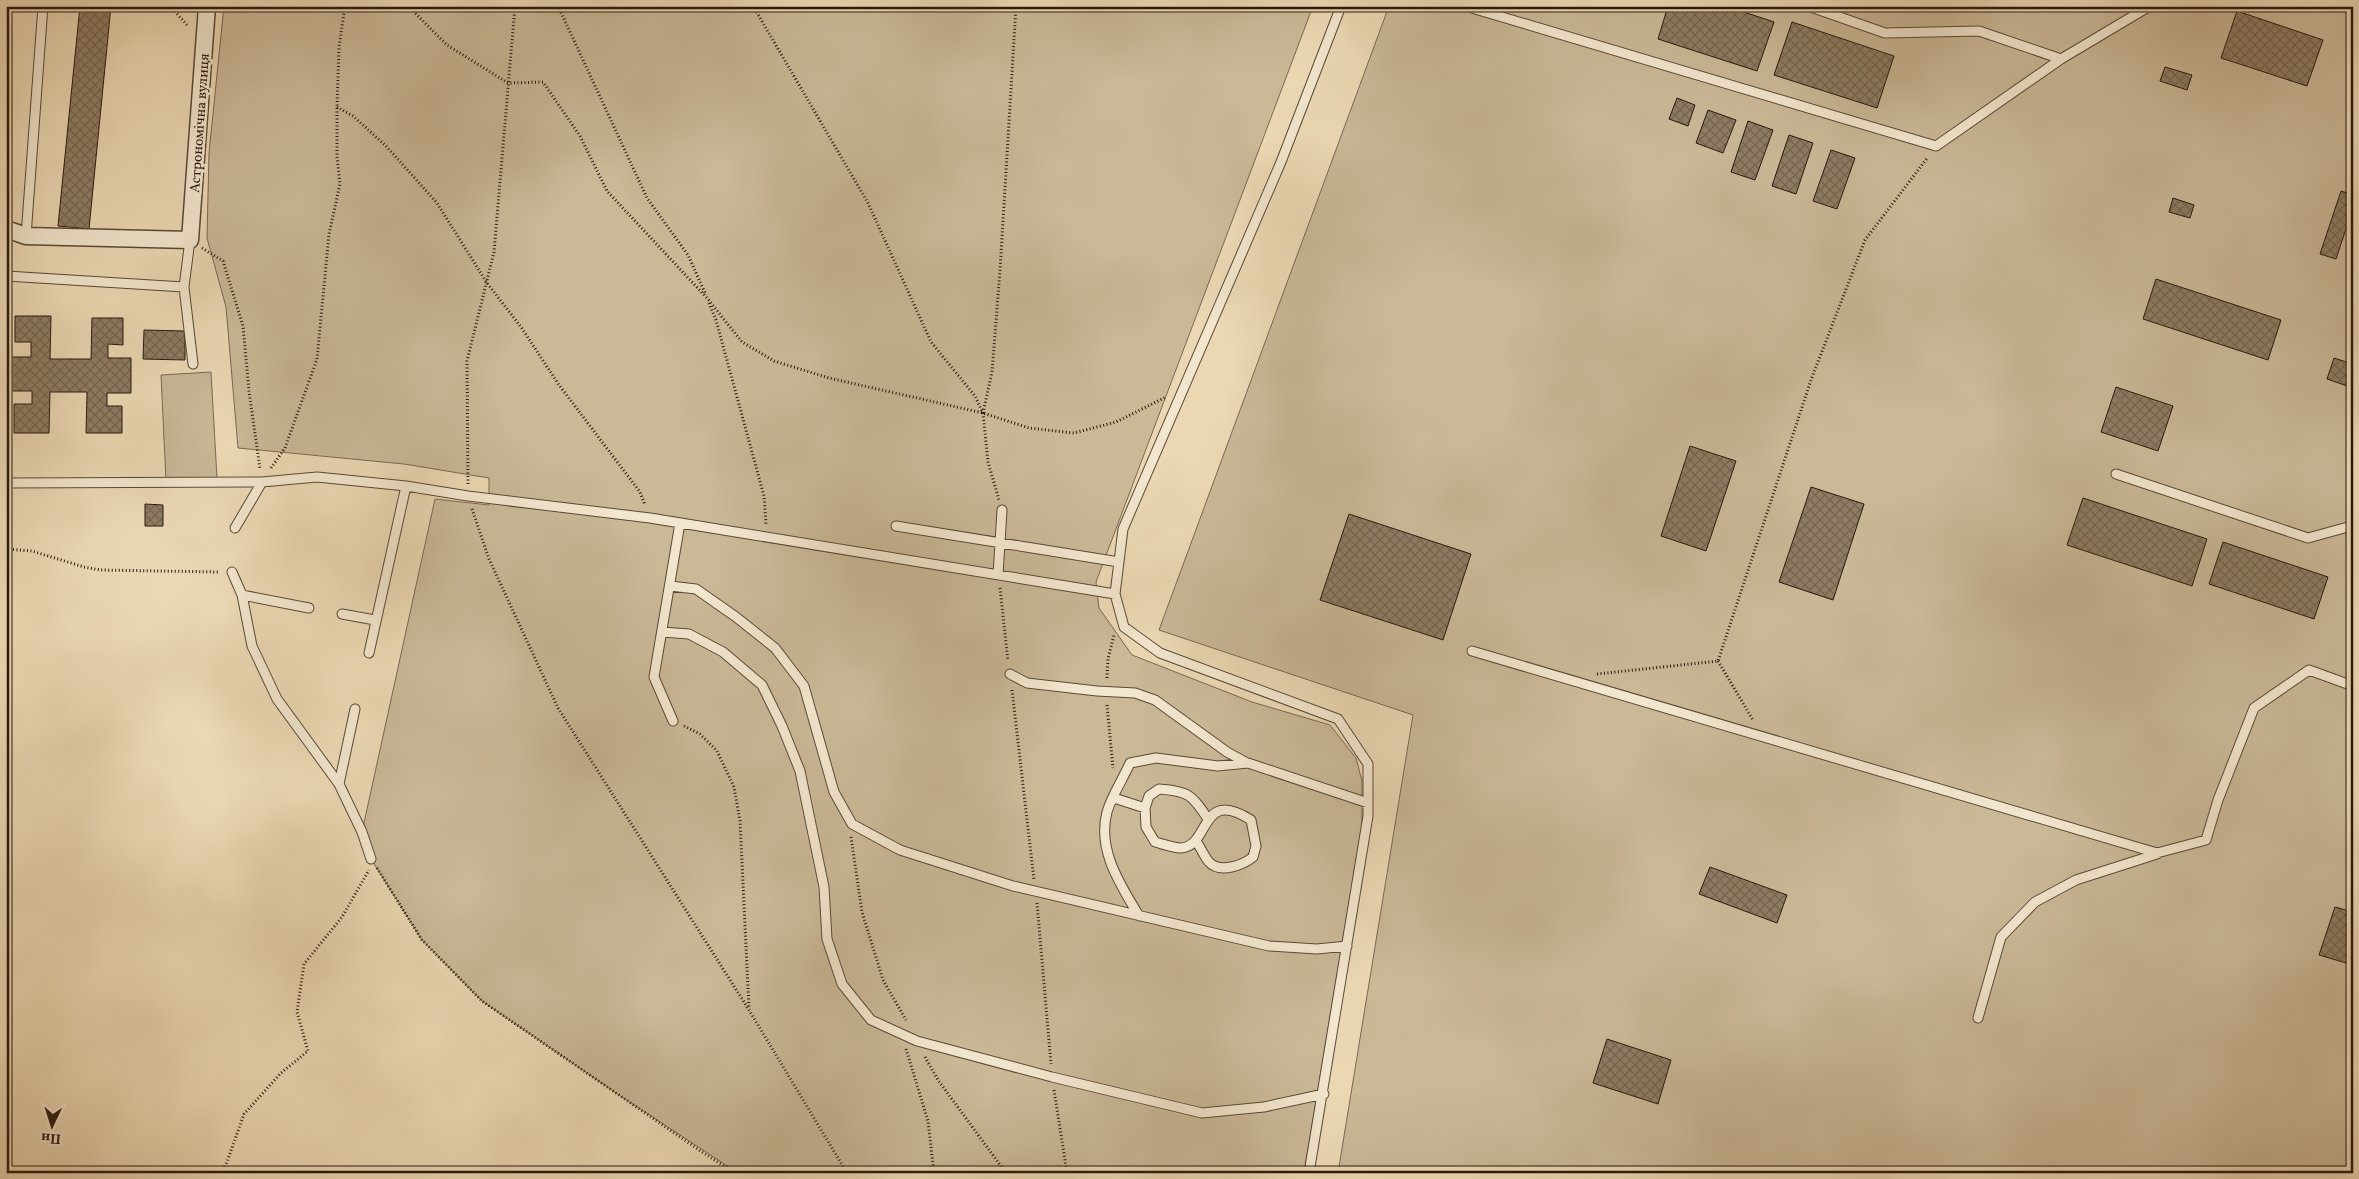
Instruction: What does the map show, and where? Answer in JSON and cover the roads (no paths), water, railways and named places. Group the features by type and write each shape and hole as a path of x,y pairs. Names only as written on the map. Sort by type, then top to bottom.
{"street":[{"name":"Астрономічна вулиця","path":"190,240 207,6"},
{"path":"6,229 26,236 190,240"}],"lane":[{"path":"26,236 43,6"},
{"path":"1309,1173 1324,1094 1368,816 1368,764 1338,719 1160,654 1124,627 1115,594 1123,529 1281,162 1341,6"},
{"path":"1465,6 1936,146 2061,59 2150,6"},
{"path":"1808,6 1886,33 1979,31 2061,59"},
{"path":"190,240 184,287 193,364"},
{"path":"6,276 184,287"},
{"path":"2116,474 2308,538 2348,527 2353,529"},
{"path":"6,483 262,482 317,477 406,486 468,496 650,518 1115,594"},
{"path":"235,528 262,482"},
{"path":"369,653 406,486"},
{"path":"998,575 998,542 1002,510"},
{"path":"672,721 654,677 680,523"},
{"path":"896,526 1119,562"},
{"path":"232,572 242,595 252,646 277,698 339,784 362,832 371,859"},
{"path":"670,586 696,589 736,617 781,656 804,686 834,792 852,824 900,850 1012,886 1268,946 1317,949 1347,946"},
{"path":"242,595 309,608"},
{"path":"342,614 375,620"},
{"path":"662,632 689,634 723,652 762,685 782,726 800,771 824,887 827,939 842,984 871,1020 917,1041 1052,1077 1202,1113 1264,1107 1324,1094"},
{"path":"1472,651 2157,854"},
{"path":"1978,1018 2000,937 2035,902 2076,880 2206,840 2218,800 2254,708 2309,670 2353,686"},
{"path":"1010,674 1027,682 1097,691 1135,693 1155,700 1227,752 1248,763 1368,803"},
{"path":"339,784 355,709"},
{"path":"1139,916 1111,865 1104,836 1108,811 1130,763 1156,758 1218,766 1248,763"},
{"path":"1196,841 1209,862 1219,867 1244,864 1253,857 1256,846 1251,820 1239,812 1228,810 1215,812 1208,819 1196,841 1182,848 1154,842 1146,827 1145,808 1149,796 1159,789 1186,792 1196,800 1208,819"},
{"path":"1114,798 1145,808"}]}
